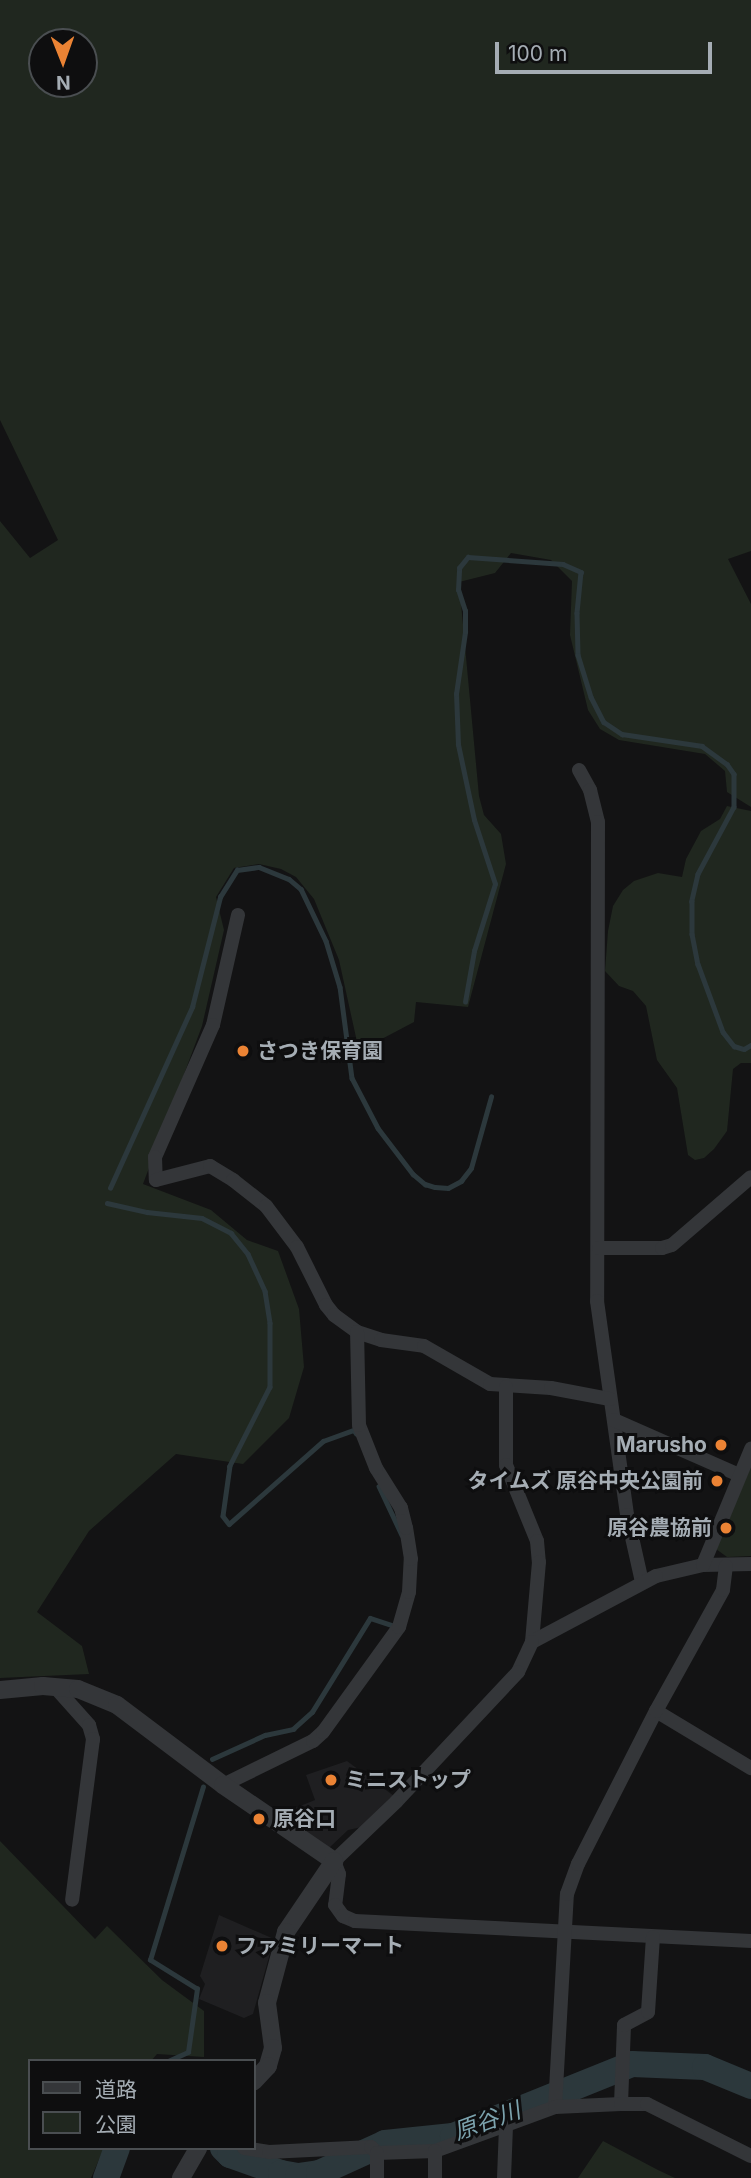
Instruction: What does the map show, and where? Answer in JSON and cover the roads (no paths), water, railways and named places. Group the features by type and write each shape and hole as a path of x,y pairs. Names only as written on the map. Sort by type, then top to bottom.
{"street":[{"path":"579,771 590,790 597,822 597,1301 627,1515 642,1581"},
{"path":"238,915 213,1025 155,1157 156,1180 210,1166 233,1180 266,1206 297,1247 326,1305 357,1332 381,1340 424,1346 477,1378 506,1387 551,1388 610,1399"},
{"path":"599,1248 662,1248 672,1245 751,1177"},
{"path":"223,1785 313,1741 323,1732 399,1627 409,1592 411,1559 401,1508 376,1468 359,1425 357,1332"},
{"path":"256,2079 268,2066 273,2048 267,2003 286,1933 334,1861 396,1802 518,1672 532,1642 539,1562 537,1541 506,1465 506,1387"},
{"path":"614,1420 739,1475"},
{"path":"703,1564 751,1449"},
{"path":"532,1642 642,1581 703,1564 751,1564"},
{"path":"555,2107 567,1894 578,1864 656,1711 723,1590 726,1566"},
{"path":"55,1686 89,1724 93,1739 72,1900"},
{"path":"0,1690 55,1686 78,1689 117,1705 223,1785 334,1861 339,1874 335,1905 343,1916 355,1921 751,1941"},
{"path":"656,1711 751,1768"},
{"path":"621,2104 624,2025 648,2012 653,1937"},
{"path":"377,2153 435,2151 555,2107 647,2104 751,2156"},
{"path":"504,2178 506,2125"},
{"path":"256,2150 269,2152 371,2147 377,2153 377,2178"},
{"path":"181,2178 197,2150"},
{"path":"435,2151 435,2178"}],"waterway":[{"path":"465,1002 474,951 495,884 474,820 458,745 456,694 465,632 465,611 458,590 459,568 468,557 563,564 581,572 577,613 578,655 591,697 604,722 622,734 702,746 727,764 734,774 734,807 698,874 692,901 692,934 698,964 723,1032 734,1046 744,1049 751,1045"},
{"path":"110,1188 192,1007 220,897 237,870 259,867 289,879 301,889 326,941 340,987 352,1078 378,1128 413,1174 425,1184 435,1187 448,1188 461,1181 471,1168 491,1097"},
{"path":"107,1203 147,1212 202,1218 231,1233 248,1254 265,1291 270,1323 270,1387 230,1466 223,1516 229,1524 323,1441 354,1430 356,1433"},
{"path":"379,1486 402,1535"},
{"path":"212,1759 265,1735 293,1729 312,1712 370,1618 394,1626"},
{"path":"172,2059 188,2052 197,1989 150,1960 203,1787"},
{"name":"原谷川","path":"225,2150 230,2155 281,2173 298,2176 319,2173 385,2143 453,2136 632,2064 705,2067 751,2086"},
{"name":"原谷川","path":"106,2178 116,2150"}],"place":[{"name":"さつき保育園","path":"243,1051"},
{"name":"Marusho","path":"721,1445"},
{"name":"タイムズ 原谷中央公園前","path":"717,1481"},
{"name":"原谷農協前","path":"726,1528"},
{"name":"ミニストップ","path":"331,1780"},
{"name":"原谷口","path":"259,1819"},
{"name":"ファミリーマート","path":"222,1946"}]}
